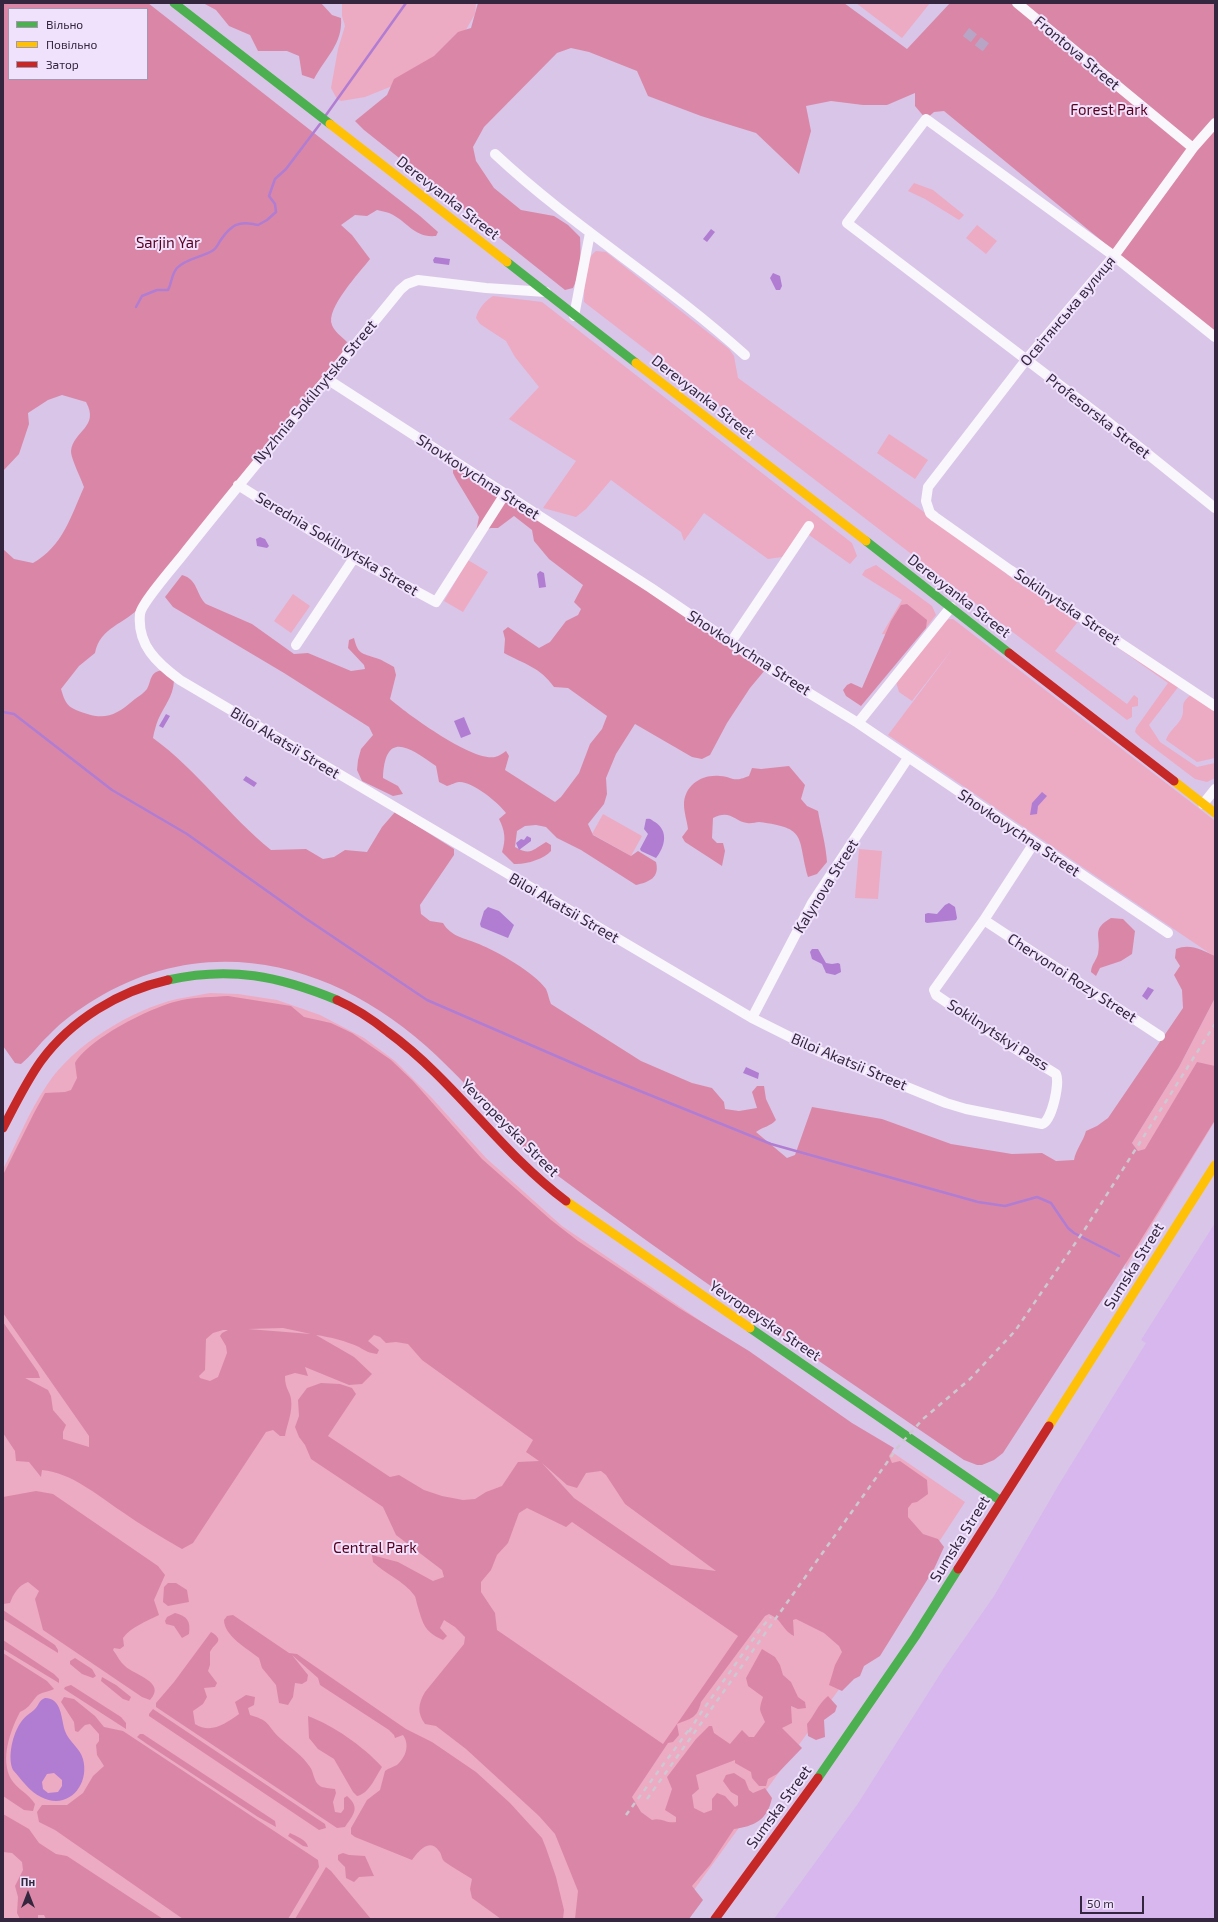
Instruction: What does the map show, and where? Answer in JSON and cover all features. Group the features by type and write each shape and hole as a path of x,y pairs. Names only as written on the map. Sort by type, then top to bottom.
{"main road":[{"name":"Derevyanka Street","path":"174,3 546,292 574,316 1215,813"},
{"name":"Yevropeyska Street","path":"3,1128 37,1066 57,1042 72,1027 108,1004 130,993 155,982 182,975 213,972 270,976 297,983 352,1007 406,1044 438,1074 536,1176 565,1200 908,1435 1001,1501"},
{"name":"Sumska Street","path":"715,1919 839,1748 915,1637 1215,1165"}],"street":[{"name":"Frontova Street","path":"1017,3 1194,148"},
{"name":"Profesorska Street","path":"1114,256 926,119 847,223 1103,418 1215,508"},
{"name":"Освітянська вулиця","path":"926,501 928,487 1026,360 1114,256 1194,148 1215,123"},
{"path":"495,154 590,233 721,333 745,355"},
{"path":"574,316 590,233"},
{"path":"1114,256 1215,337"},
{"name":"Nyzhnia Sokilnytska Street","path":"140,612 154,590 238,485 407,284 418,280 486,288 546,292"},
{"name":"Shovkovychna Street","path":"327,380 505,494 773,671 858,723 1168,933"},
{"name":"Serednia Sokilnytska Street","path":"238,485 354,558 436,602 505,494"},
{"name":"Sokilnytska Street","path":"926,501 930,513 935,517 1010,570 1215,706"},
{"path":"731,642 809,526"},
{"path":"296,645 354,558"},
{"path":"858,723 951,607"},
{"name":"Biloi Akatsii Street","path":"140,612 140,632 148,651 161,666 180,680 752,1018 818,1051 946,1103 966,1109 1038,1124 1045,1123"},
{"name":"Kalynova Street","path":"752,1018 812,903 908,758"},
{"path":"1204,804 1215,789"},
{"path":"984,920 1034,843"},
{"name":"Sokilnytskyi Pass","path":"984,920 935,986 934,992 936,995 1009,1045 1056,1074 1058,1084 1049,1118 1045,1123"},
{"name":"Chervonoi Rozy Street","path":"984,920 1160,1036"}],"shaded area":[{"path":"711,229 715,232 707,242 703,239"},
{"path":"435,257 450,259 449,265 434,263 433,260"},
{"path":"773,273 780,276 782,286 780,290 776,290 770,278"},
{"path":"260,537 265,539 269,546 267,548 257,546 256,539"},
{"path":"540,571 544,573 546,587 539,588 537,574"},
{"path":"166,714 170,716 163,728 159,726"},
{"path":"464,717 471,734 461,738 454,721"},
{"path":"246,776 257,783 254,787 243,780"},
{"path":"1042,792 1047,796 1038,806 1037,814 1030,815 1032,803"},
{"path":"646,819 651,819 655,822 664,834 662,849 656,858 641,851 640,849 648,834 644,829"},
{"path":"527,836 531,838 531,841 519,850 516,843 521,839 524,840"},
{"path":"949,903 955,907 956,920 925,922 925,914 937,914 945,905"},
{"path":"488,907 499,911 514,925 508,938 481,927 480,924 484,911"},
{"path":"812,949 818,949 826,963 840,964 841,972 835,975 826,973 822,964 812,959 810,952"},
{"path":"1148,987 1154,990 1147,1000 1142,996"},
{"path":"746,1067 759,1073 758,1079 743,1073"},
{"path":"1215,1223 1215,1919 774,1919 857,1805 944,1668 994,1596 1058,1486 1146,1343 1141,1340"},
{"path":"43,1699 51,1699 58,1705 65,1731 82,1755 83,1759 83,1778 80,1786 75,1793 60,1801 51,1800 37,1795 13,1770 11,1765 13,1739 18,1727 26,1716 35,1709","holes":["54,1773 62,1780 62,1786 58,1792 48,1793 43,1789 42,1782 47,1774"]}],"green space":[{"name":"Sarjin Yar","path":"3,3 148,3 420,216 438,232 436,236 428,236 416,232 396,216 377,210 367,216 355,215 341,225 352,235 370,259 338,301 331,318 334,329 347,342 345,350 140,607 102,637 95,653 79,666 61,689 64,699 70,706 76,710 94,716 107,716 114,714 144,692 147,689 153,675 158,671 163,670 174,681 170,697 158,720 153,738 184,764 241,823 271,850 306,849 323,859 334,857 345,850 367,852 382,827 395,812 454,849 454,855 420,905 421,914 430,921 443,923 446,928 454,934 479,944 525,969 546,989 551,1004 641,1061 692,1083 712,1088 724,1102 725,1109 739,1111 757,1108 752,1092 757,1086 764,1086 766,1099 776,1120 772,1124 756,1132 787,1158 795,1155 812,1107 882,1119 951,1144 1012,1154 1042,1153 1056,1161 1074,1160 1076,1152 1086,1131 1097,1126 1108,1118 1183,1008 1182,990 1174,975 1180,966 1175,958 1176,949 1181,947 1191,947 1215,956 1215,998 1179,1067 1132,1143 1138,1151 1145,1149 1197,1062 1215,1066 1215,1120 1137,1246 1003,1453 994,1460 982,1465 977,1465 964,1460 804,1351 646,1240 532,1156 447,1065 426,1046 389,1017 350,994 309,976 267,965 224,962 180,966 137,978 94,1000 76,1012 54,1030 21,1064 15,1063 3,1046 3,549 14,559 33,563 52,548 65,530 84,487 74,464 71,451 76,438 88,423 90,417 86,402 62,395 48,400 28,413 29,424 19,454 3,471"},
{"path":"203,3 321,3 332,15 341,18 341,27 336,43 314,79 302,75 299,56 287,51 258,51 250,35 229,26 216,10"},
{"path":"342,3 476,3 475,14 459,42 417,76 365,97 341,101 337,99 331,88 338,49 345,26 342,16"},
{"name":"Forest Park","path":"478,3 844,3 907,49 950,3 1215,3 1215,334 944,111 934,112 926,119 915,106 915,93 887,105 863,105 831,101 806,106 811,131 799,174 756,133 701,116 648,96 637,71 589,52 571,48 557,53 484,127 473,147 476,161 494,188 521,210 554,216 568,225 580,237 578,276 573,288 565,290 364,130 355,121 387,95 394,79 434,56 458,32 471,28"},
{"path":"856,3 930,3 902,38"},
{"path":"914,183 933,190 964,215 959,220 925,199 908,191"},
{"path":"977,225 997,241 986,254 966,238"},
{"path":"596,251 606,252 729,349 734,356 738,378 935,520 1024,587 1083,615 1055,651 1127,704 1134,695 1138,698 1138,706 1132,707 1132,717 1127,720 584,302 586,267 588,261"},
{"path":"493,296 542,302 852,543 857,556 850,564 802,530 782,557 768,559 704,513 684,541 681,532 611,480 586,509 576,517 543,508 576,461 509,419 539,387 515,357 506,341 480,324 476,318 478,311 487,300"},
{"path":"889,434 928,460 915,479 877,453"},
{"path":"453,464 567,537 765,670 750,688 727,723 710,755 702,759 692,757 635,724 616,754 606,778 607,794 604,804 588,824 593,835 631,856 638,851 656,862 657,867 655,876 649,881 636,885 581,850 557,838 546,827 536,825 525,826 517,831 515,847 520,850 531,851 546,842 551,845 551,851 544,857 534,861 523,864 514,864 502,852 504,835 503,827 499,819 506,813 503,809 485,793 471,785 456,782 447,786 439,782 436,766 417,753 408,749 400,747 394,748 388,753 383,778 398,786 403,794 393,796 362,781 357,770 358,760 361,749 373,735 369,727 284,673 173,607 165,597 182,575 191,580 206,604 252,624 294,654 308,653 351,671 365,669 364,665 348,648 349,640 354,638 357,648 361,652 394,667 396,675 390,699 398,706 441,736 472,752 485,757 495,757 506,751 509,756 505,770 555,802 561,797 579,773 590,744 602,729 607,716 568,688 554,687 549,680 537,670 504,653 505,639 503,631 508,627 539,648 550,642 566,621 578,615 581,609 574,602 583,585 549,559 534,541 532,530 514,516 498,528 491,528 476,532 479,517 453,473"},
{"path":"468,560 488,572 463,612 444,601"},
{"path":"876,565 932,606 936,615 926,628 898,636 882,634 902,600 862,575 865,570"},
{"path":"293,594 310,606 291,633 274,621"},
{"path":"907,604 927,620 926,628 861,706 846,696 843,690 851,683 862,688 891,621 901,605"},
{"path":"953,619 1214,820 1215,957 888,735 954,647 912,701 899,692 896,682 942,622"},
{"path":"1107,640 1179,686 1149,725 1160,742 1197,767 1215,763 1215,778 1207,782 1195,779 1135,732 1136,728 1168,683"},
{"path":"1192,694 1215,709 1215,758 1197,762 1166,740 1181,719 1185,701"},
{"path":"789,766 805,785 801,799 807,806 818,811 825,843 827,862 817,874 808,877 801,844 793,831 775,824 759,822 747,823 728,815 713,818 712,838 717,843 723,843 725,851 722,866 685,842 682,837 688,829 684,808 685,798 687,792 695,782 713,776 739,779 749,776 752,768 761,769"},
{"path":"603,814 642,836 631,856 592,834"},
{"path":"859,849 882,851 878,899 855,898"},
{"path":"1111,918 1123,919 1135,931 1132,954 1121,961 1100,968 1096,976 1091,972 1098,954 1099,930 1105,922"},
{"name":"Central Park","path":"210,993 238,994 277,1000 320,1015 364,1038 395,1061 431,1097 486,1158 562,1226 965,1502 879,1634 673,1919 3,1919 3,1169 29,1116 47,1085 58,1070 87,1043 104,1031 141,1011 177,999"},
{"path":"228,996 291,1006 304,1017 331,1023 352,1033 391,1060 413,1081 482,1159 551,1220 578,1241 679,1308 749,1351 852,1423 894,1448 889,1456 892,1463 900,1461 927,1480 928,1494 917,1502 912,1503 908,1508 908,1517 923,1534 938,1539 944,1547 934,1569 880,1656 864,1666 860,1676 854,1679 842,1691 829,1685 835,1665 842,1652 839,1646 824,1633 796,1619 793,1620 794,1636 774,1616 769,1614 765,1616 701,1702 698,1712 690,1719 677,1724 679,1735 673,1742 668,1743 632,1797 641,1812 652,1820 658,1819 676,1822 676,1817 665,1810 672,1789 667,1777 696,1739 709,1726 712,1726 714,1733 730,1744 742,1730 749,1737 754,1737 765,1722 760,1710 763,1697 748,1686 746,1678 762,1649 775,1657 780,1665 783,1675 791,1682 798,1697 805,1702 806,1708 798,1709 791,1706 792,1723 782,1728 802,1748 777,1774 768,1779 766,1786 759,1786 752,1778 751,1772 735,1763 735,1760 696,1775 699,1789 692,1795 694,1808 704,1813 712,1810 712,1799 717,1793 725,1796 735,1807 738,1805 738,1796 731,1792 723,1781 726,1775 734,1773 745,1780 749,1790 753,1793 765,1788 772,1798 767,1812 759,1821 748,1826 734,1829 710,1865 692,1886 703,1900 689,1919 575,1919 578,1891 555,1834 539,1816 466,1749 436,1726 425,1724 422,1720 419,1708 425,1692 464,1644 465,1637 455,1627 444,1620 440,1628 447,1636 443,1640 431,1633 425,1626 415,1596 410,1590 373,1562 372,1555 398,1562 433,1581 444,1577 442,1570 396,1535 383,1507 311,1459 295,1427 299,1416 298,1400 307,1388 321,1383 340,1384 352,1388 356,1394 328,1436 390,1477 399,1475 424,1490 442,1496 463,1500 475,1499 486,1492 502,1486 518,1462 539,1461 526,1452 533,1440 422,1360 408,1344 396,1342 386,1343 380,1337 374,1335 368,1341 379,1350 377,1354 343,1341 316,1335 354,1357 372,1374 362,1384 349,1385 305,1367 308,1376 295,1373 285,1376 290,1396 291,1413 285,1436 280,1436 273,1430 266,1432 193,1543 182,1549 74,1480 64,1475 42,1470 41,1477 29,1462 16,1461 15,1451 3,1433 3,1322 38,1372 40,1378 25,1378 48,1390 51,1396 53,1410 66,1425 63,1432 63,1439 89,1447 89,1436 3,1313 3,1175 45,1093 65,1092 71,1090 77,1078 75,1063 94,1043 124,1024 170,1003 188,999","holes":["283,1328 311,1334 248,1329","228,1330 220,1336 226,1346 227,1353 218,1377 210,1381 200,1378 199,1376 205,1370 206,1339 213,1333","542,1463 567,1485 577,1488 586,1473 601,1471 606,1475 625,1504 716,1571 671,1565 574,1498","527,1508 566,1527 572,1522 738,1636 663,1744 497,1630 495,1613 481,1592 481,1582 491,1570 497,1555 508,1543 519,1513"]},
{"path":"1215,998 1215,1121 1125,1269 1144,1150 1138,1151 1132,1143 1179,1067"},
{"path":"36,1491 53,1494 158,1566 165,1575 154,1600 159,1615 126,1634 123,1638 124,1646 120,1649 114,1648 113,1650 125,1666 147,1680 155,1688 154,1694 150,1700 142,1697 43,1630 35,1599 39,1591 28,1582 17,1590 10,1603 3,1604 3,1497"},
{"path":"168,1583 176,1583 187,1590 189,1602 168,1606 163,1602 164,1587"},
{"path":"3,1610 55,1645 58,1653 3,1619"},
{"path":"175,1613 183,1616 189,1622 189,1634 182,1638 174,1626 166,1624 165,1621 167,1617"},
{"path":"233,1615 289,1653 297,1654 406,1729 432,1742 476,1772 510,1803 542,1838 556,1877 564,1910 563,1919 501,1919 472,1898 470,1889 472,1879 445,1862 440,1852 435,1847 431,1845 424,1847 412,1860 351,1834 351,1828 367,1800 380,1790 385,1771 397,1765 405,1755 407,1747 403,1735 395,1738 389,1730 320,1685 318,1678 292,1655 308,1675 307,1681 302,1684 295,1683 293,1697 288,1705 279,1703 276,1685 262,1668 259,1658 237,1642 225,1626 224,1620 227,1616"},
{"path":"211,1632 218,1638 218,1642 210,1652 210,1665 208,1671 217,1683 215,1687 204,1688 207,1697 203,1704 193,1711 195,1724 201,1727 212,1728 223,1724 239,1714 235,1702 246,1695 255,1697 254,1705 248,1708 250,1715 266,1722 277,1735 304,1759 311,1769 316,1782 320,1786 335,1789 336,1793 333,1802 335,1812 341,1813 344,1809 344,1798 347,1796 354,1804 355,1808 353,1815 345,1827 337,1828 156,1707 156,1703 174,1682"},
{"path":"3,1640 54,1674 59,1679 59,1683 3,1649"},
{"path":"3,1653 47,1681 54,1689 38,1695 20,1712 10,1736 6,1754 6,1763 11,1779 30,1797 35,1804 33,1811 24,1810 3,1796"},
{"path":"75,1658 92,1669 96,1676 93,1678 82,1674 70,1664 70,1661"},
{"path":"102,1677 116,1685 131,1697 129,1701 123,1699 101,1681"},
{"path":"71,1685 121,1717 126,1723 126,1729 64,1689 65,1687"},
{"path":"828,1696 837,1706 835,1712 824,1720 825,1737 816,1740 808,1736 807,1724 821,1703"},
{"path":"64,1697 74,1699 95,1716 104,1727 123,1731 318,1860 319,1867 288,1919 183,1919 55,1830 39,1822 37,1812 42,1805 67,1805 83,1793 93,1776 104,1766 97,1755 96,1745 99,1741 99,1734 90,1724 85,1725 78,1732 75,1731 74,1722 61,1702"},
{"path":"153,1709 325,1824 326,1828 319,1830 149,1716"},
{"path":"308,1716 328,1725 348,1737 382,1767 369,1788 361,1795 357,1796 353,1792 334,1759 318,1749 309,1738"},
{"path":"140,1734 143,1734 275,1821 276,1827 258,1817 147,1744 137,1737"},
{"path":"3,1814 29,1829 39,1843 56,1854 67,1856 163,1919 46,1919 44,1915 38,1915 38,1919 20,1919 17,1913 18,1897 15,1886 23,1870 22,1862 12,1853 3,1852"},
{"path":"290,1833 303,1840 308,1847 303,1846 288,1836"},
{"path":"343,1853 365,1856 374,1876 359,1877 354,1882 346,1878 345,1867 338,1860 338,1855"},
{"path":"326,1867 331,1871 371,1919 295,1919"}],"waterway":[{"path":"326,115 406,3"},
{"path":"136,307 142,296 157,290 168,290 174,273 180,265 213,250 217,247 228,231 236,225 245,223 258,225 267,220 276,212 275,204 269,196 275,179 286,169 320,124"},
{"path":"3,712 14,714 112,790 187,834 305,918 427,1000 593,1072 771,1144 978,1202 1005,1206 1037,1197 1051,1203 1068,1228 1074,1233 1119,1256"}],"tunnel":[{"path":"966,32 988,49"}],"railway":[{"path":"647,1799 898,1447 923,1419 970,1379 1015,1331 1085,1229 1215,1024"},
{"path":"689,1732 761,1628 771,1617"},
{"path":"626,1815 691,1727"}],"traffic: fast":[{"path":"174,3 330,124"},
{"path":"507,262 636,363"},
{"path":"866,541 1009,653"},
{"path":"168,980 212,974 254,976 274,979 295,985 337,1000"},
{"path":"750,1328 1001,1501"},
{"path":"818,1778 915,1637 958,1569"}],"traffic: slow":[{"path":"330,124 507,262"},
{"path":"636,363 866,541"},
{"path":"1174,781 1215,813"},
{"path":"1049,1426 1215,1165"},
{"path":"566,1201 750,1328"}],"traffic: jam":[{"path":"1009,653 1174,781"},
{"path":"3,1128 41,1061 53,1046 81,1020 114,1000 150,985 168,980"},
{"path":"337,1000 370,1019 412,1051 435,1072 520,1161 542,1182 566,1201"},
{"path":"958,1569 1049,1426"},
{"path":"715,1919 818,1778"}]}
